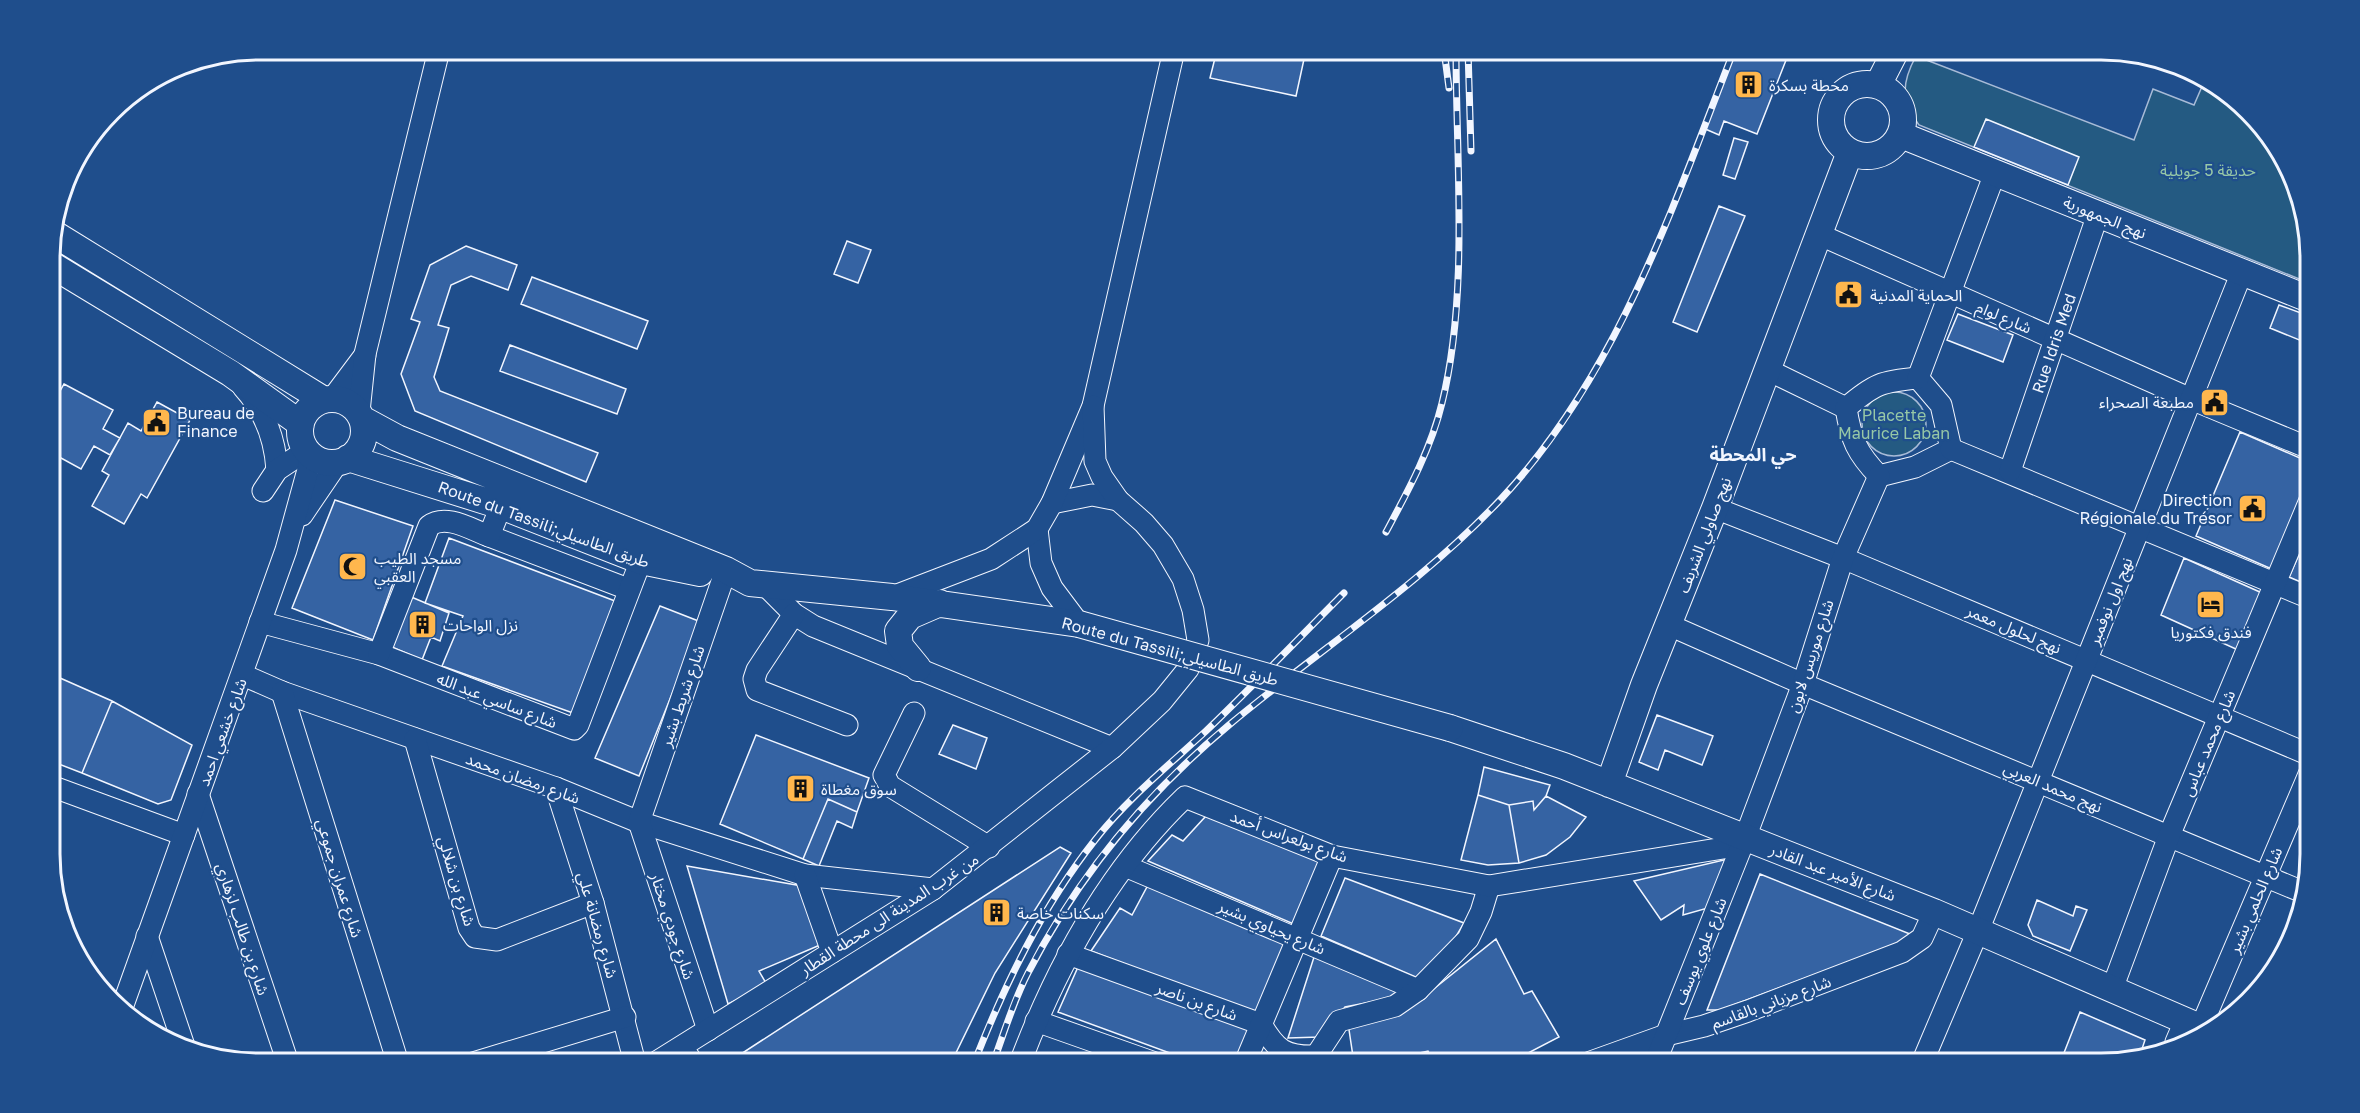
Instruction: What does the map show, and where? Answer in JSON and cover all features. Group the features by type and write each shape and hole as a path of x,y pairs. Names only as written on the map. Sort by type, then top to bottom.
{"main road":[{"path":"1878,85 1891,60"},
{"path":"1878,85 1889,90 1898,99 1903,111 1901,135 1884,152 1861,156 1850,152 1834,134 1831,123 1836,100 1854,86 1878,85"},
{"name":"نهج الجمهورية","path":"1901,135 2300,295"},
{"name":"نهج صاولي الشربف","path":"1609,784 1850,152"},
{"path":"61,238 328,399 349,403 361,416 363,437 360,446 343,460 327,462 309,453 300,433 301,424 309,408 328,399"},
{"path":"84,286 76,267 99,260"},
{"path":"60,270 230,373 301,424"},
{"name":"Route du Tassili;طريق الطاسيلي","path":"361,416 398,438 644,551"},
{"name":"Route du Tassili;طريق الطاسيلي","path":"343,460 738,579 940,603 1079,624 1450,728"},
{"path":"918,668 900,646 898,631 910,616 940,603"},
{"name":"شارع الأمير عبد القادر","path":"1450,728 1609,784 1744,842 1934,912 2112,989 2193,1030"}],"street":[{"path":"361,416 365,354 437,60"},
{"path":"892,597 990,559 1037,529 1052,503 1093,406 1172,60"},
{"path":"1918,378 1995,173"},
{"name":"Rue Idris Med","path":"2010,471 2098,214"},
{"name":"شارع لوام","path":"1818,234 1950,294 2300,444"},
{"name":"نهج اول نوفمبر","path":"1926,1053 1978,931 2242,272"},
{"path":"328,399 365,354"},
{"path":"1768,370 1846,408"},
{"path":"230,373 249,395 265,420 274,448 277,470"},
{"path":"1846,408 1886,380 1918,378"},
{"path":"1918,378 1941,405 1951,448"},
{"name":"من غرب المدينة الى محطة القطار","path":"690,1053 708,1030 933,889 989,847 1112,748 1162,701 1188,669 1198,640 1193,609 1183,579 1163,545 1144,523 1118,500 1095,461 1093,406"},
{"path":"1846,408 1851,437 1857,451 1879,476 1915,467 1951,448 2300,594"},
{"path":"263,491 277,470 309,453"},
{"name":"شارع خشعي احمد","path":"125,1001 243,675 293,528 309,453"},
{"path":"293,528 343,460"},
{"name":"شارع موريس لابون","path":"1744,842 1803,684 1843,558 1879,476"},
{"path":"1052,503 1092,495 1118,500"},
{"path":"489,536 501,506"},
{"name":"نهج لحلول معمر","path":"1715,508 1843,558 2300,751"},
{"path":"379,654 429,526 435,521 445,520 628,590"},
{"name":"شارع محمد عباس","path":"2112,989 2169,836 2300,524"},
{"path":"1037,529 1041,563 1052,588 1079,624"},
{"name":"شارع ساسي عبد الله","path":"260,622 379,654 574,729 578,725 644,551"},
{"path":"738,579 813,626 867,650 918,668 1112,748"},
{"name":"شارع شريط بشير","path":"639,822 738,579"},
{"path":"794,614 757,670 754,679 757,690 847,725"},
{"name":"نهج محمد العربي","path":"1669,625 1803,684 2297,890"},
{"name":"شارع رمضان محمد","path":"243,675 282,692 556,788 639,822 805,875 933,889"},
{"name":"شارع عمران جموعي","path":"282,692 395,1053"},
{"path":"914,713 884,775 890,786 989,847"},
{"name":"شارع بن شلالي","path":"415,739 469,928 475,937 497,940 593,903"},
{"name":"شارع رمضانة علي","path":"556,788 593,903 633,1053"},
{"path":"60,789 184,835"},
{"name":"شارع بن طالب لزهاري","path":"198,794 284,1053"},
{"name":"شارع الحلمي بشير","path":"2193,1030 2300,795"},
{"name":"شارع بولعراس أحمد","path":"1024,1053 1035,1022 1068,954 1125,866 1161,821 1185,797 1332,856 1489,886 1744,842"},
{"name":"شارع جودي مختار","path":"639,822 708,1030"},
{"name":"شارع علوي يوسف","path":"1659,1053 1744,842"},
{"path":"1249,1053 1332,856"},
{"name":"شارع يحياوي بشير","path":"1125,866 1418,990"},
{"path":"805,875 832,952"},
{"path":"1323,1053 1339,1021 1395,1006 1418,990 1468,939 1481,912 1489,886"},
{"name":"شارع مزياني بالقاسم","path":"1616,1053 1666,1035 1726,1019 1902,952 1922,938 1934,912"},
{"path":"147,936 181,1037"},
{"name":"شارع بن ناصر","path":"1068,954 1261,1024"},
{"path":"509,1053 625,1017"},
{"path":"1035,1022 1126,1053"},
{"path":"1261,1024 1278,1049 1290,1053"}],"green space":[{"name":"حديقة 5 جويلية","path":"1914,60 1926,60 2134,140 2153,89 2194,105 2202,87 2242,118 2273,159 2285,183 2293,207 2298,233 2300,279 1919,125 1906,99 1908,74"},
{"name":"Placette Maurice Laban","path":"1894,392 1912,398 1920,406 1926,424 1920,442 1912,450 1894,456 1876,450 1868,442 1862,424 1868,406 1876,398"}],"building":[{"path":"1214,60 1304,60 1296,96 1210,78"},
{"name":"محطة بسكرة","path":"1731,60 1786,60 1757,134 1724,121 1719,135 1703,128"},
{"path":"1986,119 2079,157 2068,185 1974,147"},
{"path":"1734,138 1748,142 1735,179 1723,175"},
{"path":"1719,206 1745,216 1697,332 1673,322"},
{"path":"847,241 871,250 858,283 834,274"},
{"path":"466,246 517,265 508,290 471,276 451,285 438,325 449,328 434,377 440,391 598,453 586,482 415,411 401,374 420,322 411,319 430,265"},
{"path":"532,277 648,321 637,349 521,304"},
{"path":"2279,305 2300,313 2300,340 2270,328"},
{"path":"1958,314 2013,335 2003,362 1947,340"},
{"path":"510,345 626,389 617,414 500,371"},
{"path":"64,384 113,410 103,429 120,438 110,455 94,446 81,469 60,457 60,391"},
{"path":"157,402 190,420 147,498 141,494 124,524 92,506 109,475 102,471 128,423 141,431"},
{"name":"Direction Régionale du Trésor","path":"2240,432 2300,458 2300,504 2274,570 2196,536"},
{"name":"مسجد الطيب العقبي","path":"335,500 413,526 373,640 292,608"},
{"path":"449,538 615,601 573,713 442,666 463,616 425,603"},
{"path":"2300,552 2300,582 2289,577"},
{"name":"فندق فكتوريا","path":"2184,558 2262,593 2238,650 2161,615"},
{"name":"نزل الواحات","path":"409,596 449,613 440,641 431,637 422,660 392,647"},
{"path":"660,606 701,622 639,776 595,758"},
{"path":"60,678 112,701 82,773 60,764"},
{"path":"112,701 192,745 171,800 158,804 82,773"},
{"path":"1657,715 1713,736 1702,765 1665,750 1658,770 1639,762"},
{"path":"953,725 987,738 976,769 939,754"},
{"name":"سوق مغطاة","path":"756,735 869,778 857,812 828,799 803,859 720,824"},
{"path":"1484,767 1550,785 1546,796 1534,810 1533,801 1509,805 1478,795"},
{"path":"1478,795 1509,805 1519,863 1488,865 1461,860"},
{"path":"1546,796 1586,817 1570,837 1546,855 1519,863 1509,805 1533,801 1534,810"},
{"path":"828,799 857,812 852,828 837,821 819,866 803,859"},
{"path":"1206,816 1320,859 1296,925 1148,861 1172,835 1183,841"},
{"name":"سكنات خاصة","path":"1060,847 1071,853 995,973 956,1053 742,1053"},
{"path":"1728,859 1708,908 1683,915 1684,905 1661,920 1634,881"},
{"path":"687,866 802,886 820,945 759,971 767,985 728,1004"},
{"path":"1760,874 1910,934 1900,943 1720,1010 1707,1010"},
{"path":"1345,878 1464,923 1451,945 1418,978 1321,936"},
{"name":"سكنات خاصة","path":"1148,885 1285,942 1256,1015 1091,951 1120,908 1132,915"},
{"path":"2037,900 2073,916 2076,906 2087,910 2070,951 2033,936 2028,925"},
{"path":"1496,939 1524,994 1532,991 1559,1037 1528,1053 1429,1053 1428,1051 1352,1053 1348,1023 1406,1011"},
{"path":"1315,954 1400,989 1397,997 1345,1007 1320,1037 1288,1038"},
{"path":"1078,967 1249,1030 1241,1053 1170,1053 1058,1012"},
{"path":"2080,1012 2145,1040 2140,1049 2114,1053 2064,1053"}],"railway":[{"path":"1445,60 1449,88"},
{"path":"1386,532 1432,437 1442,403 1450,361 1456,318 1459,228 1456,60"},
{"path":"1468,60 1471,151"},
{"path":"997,1053 1018,995 1048,937 1091,870 1142,809 1169,780 1229,725 1437,560 1501,499 1542,450 1578,398 1639,286 1730,60"},
{"path":"978,1053 1026,947 1058,892 1095,840 1134,797 1224,714 1344,593"}],"place":[{"name":"محطة بسكرة","path":"1748,85"},
{"name":"الحماية المدنية","path":"1849,295"},
{"name":"مطبعة الصحراء","path":"2215,402"},
{"name":"Bureau de Finance","path":"156,422"},
{"name":"Direction Régionale du Trésor","path":"2253,509"},
{"name":"مسجد الطيب العقبي","path":"353,567"},
{"name":"فندق فكتوريا","path":"2211,604"},
{"name":"نزل الواحات","path":"422,625"},
{"name":"سوق مغطاة","path":"800,789"},
{"name":"سكنات خاصة","path":"996,913"}],"district":[{"name":"حي المحطة","path":"1753,455"}]}
